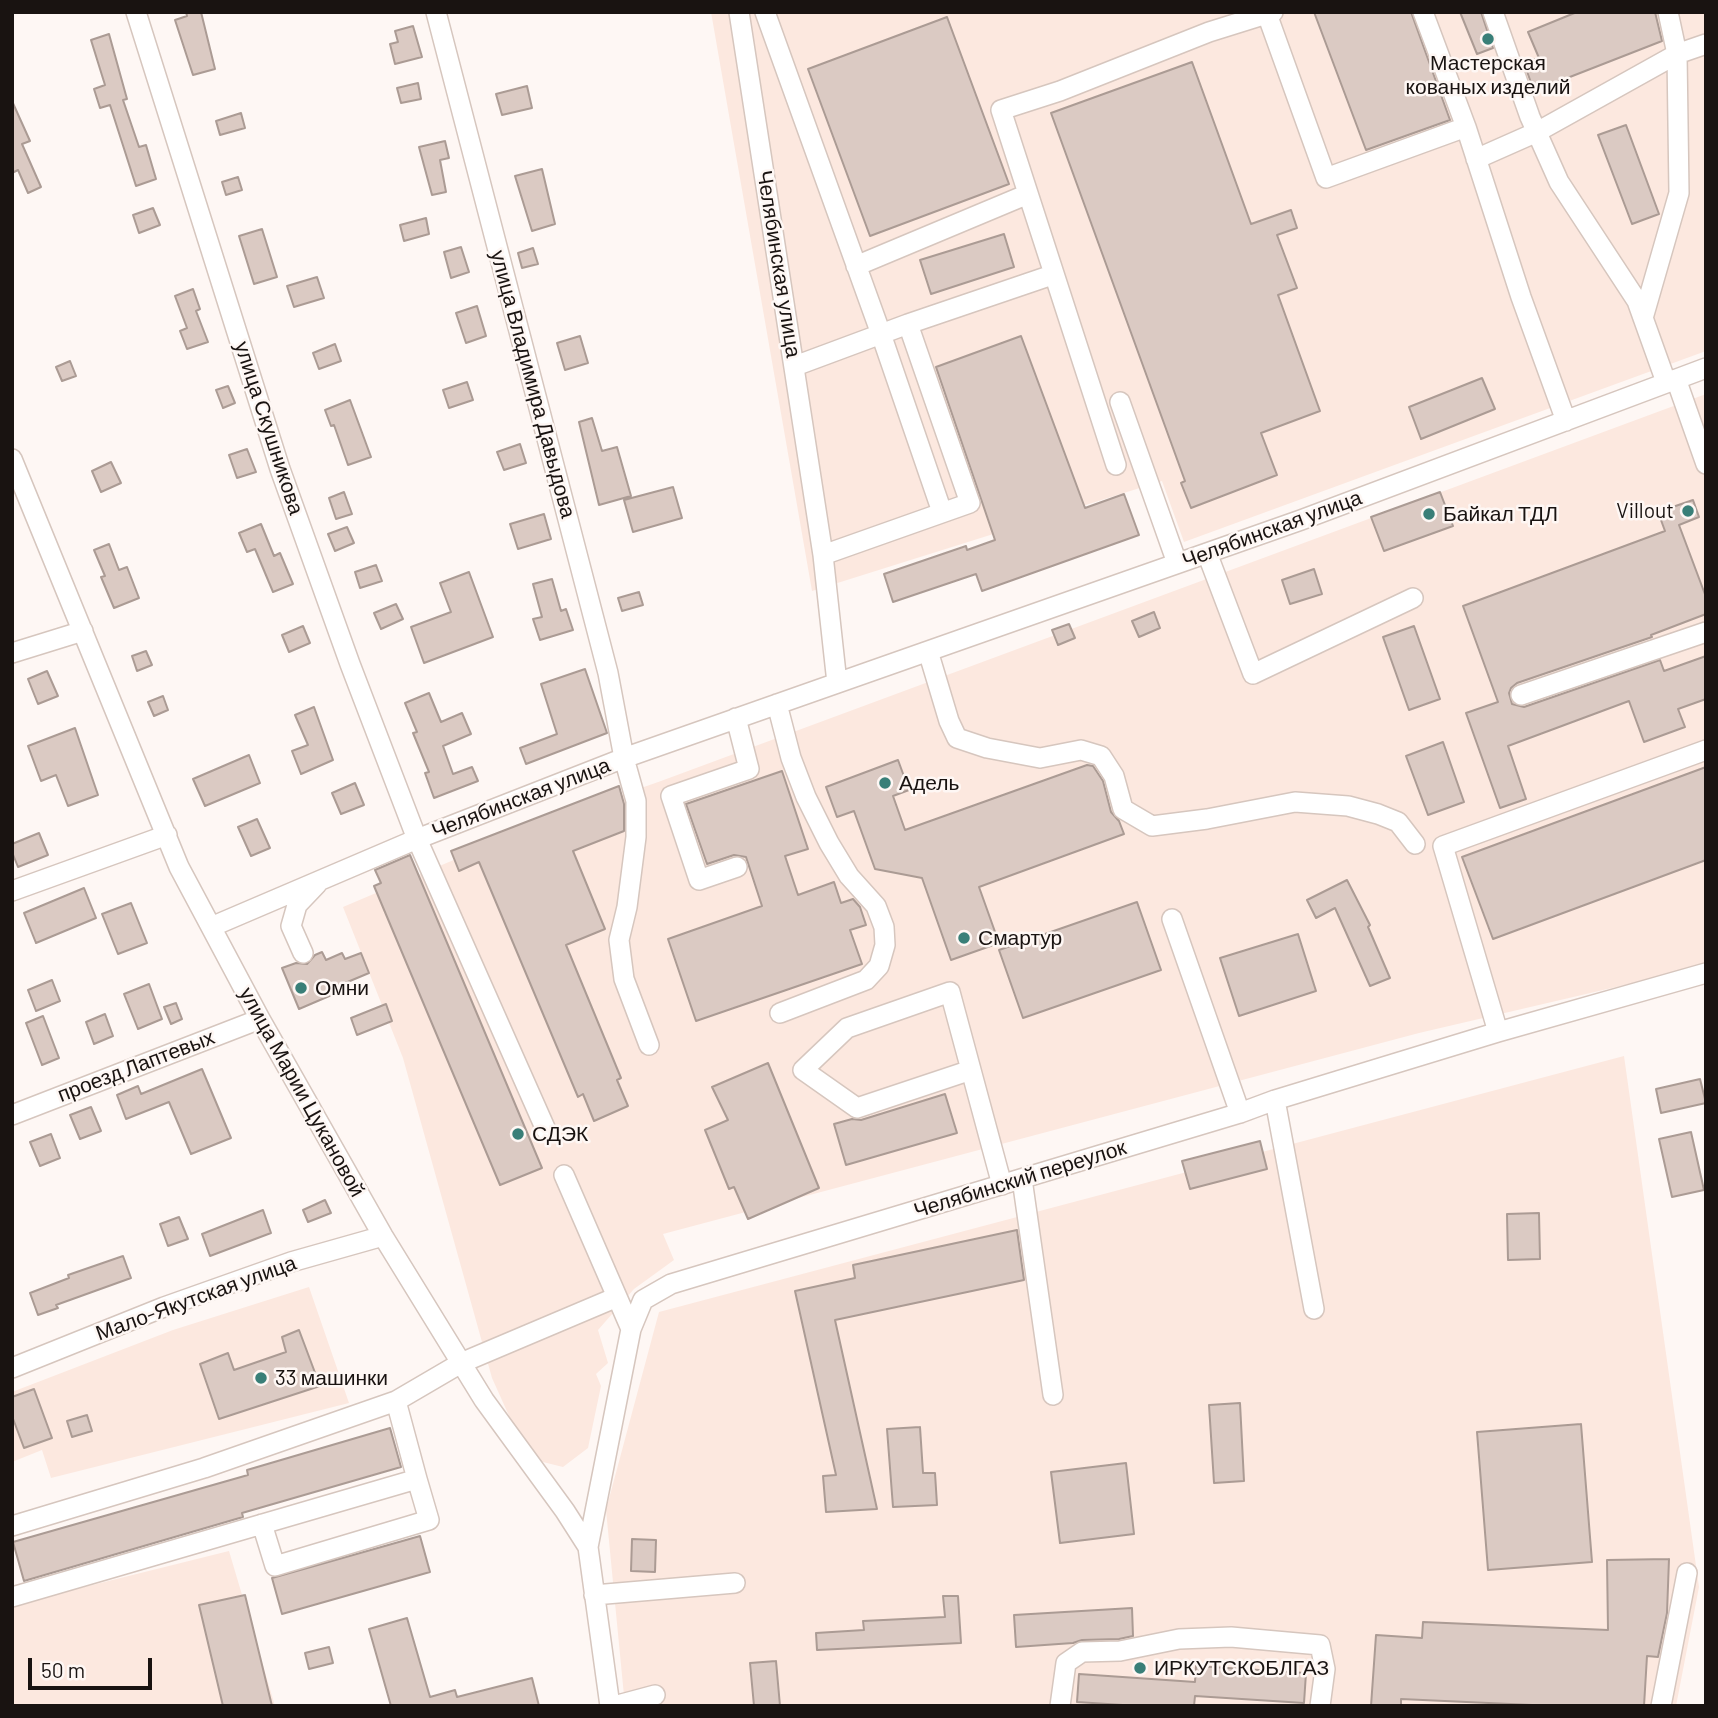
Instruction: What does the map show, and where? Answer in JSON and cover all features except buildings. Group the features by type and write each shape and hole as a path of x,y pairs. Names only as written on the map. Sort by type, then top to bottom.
{"street":[{"name":"улица Скушникова","path":"136,12 280,469 350,664 417,839 546,1130"},
{"name":"улица Владимира Давыдова","path":"436,12 608,673 624,758 636,801 636,837 619,940 624,979 649,1045"},
{"name":"Челябинская улица","path":"739,12 823,555 837,683"},
{"path":"765,12 942,512"},
{"path":"1423,12 1466,127 1521,297 1566,421"},
{"path":"1493,12 1537,132 1559,182 1637,301 1706,464"},
{"path":"1643,318 1679,193 1677,54 1668,12"},
{"path":"1116,464 1052,275 1001,110 1209,32 1270,13 1326,178 1466,127"},
{"path":"1476,159 1537,132 1677,54 1706,44"},
{"path":"856,266 1028,194"},
{"path":"795,366 1052,275"},
{"path":"823,555 970,503 908,324"},
{"name":"Челябинская улица","path":"211,927 417,839 624,758 1177,563 1706,368"},
{"path":"1120,402 1177,563"},
{"name":"улица Марии Цукановой","path":"12,459 179,867 260,1019 383,1236 484,1400 588,1547 612,1706"},
{"path":"1207,552 1253,674 1413,598"},
{"path":"12,653 83,631"},
{"path":"1521,695 1706,632"},
{"path":"928,651 949,721 957,738 987,748 1040,758 1081,750 1101,756 1114,776 1123,809 1152,826 1207,819 1295,802 1348,806 1378,814 1398,822 1415,844"},
{"path":"777,704 791,758 806,797 849,876 876,906 884,928 885,945 879,966 866,980 780,1013"},
{"path":"736,718 749,769 671,796 699,880 737,867"},
{"path":"1498,1032 1443,846 1706,750"},
{"path":"12,891 167,835"},
{"path":"303,953 291,926 297,905 323,878"},
{"path":"1172,919 1240,1113"},
{"name":"Челябинский переулок","path":"588,1547 631,1329 643,1300 671,1284 1240,1113 1498,1032 1706,973"},
{"path":"971,1070 857,1108 803,1070 847,1028 950,992 1002,1185"},
{"name":"проезд Лаптевых","path":"12,1115 260,1019"},
{"path":"1275,1100 1314,1309"},
{"path":"564,1175 631,1329"},
{"path":"1022,1178 1053,1395"},
{"name":"Мало-Якутская улица","path":"12,1368 164,1307 291,1262 383,1236"},
{"path":"12,1526 204,1468 396,1401 461,1363 617,1297"},
{"path":"262,1524 275,1566 429,1520 396,1401"},
{"path":"12,1597 417,1479"},
{"path":"1661,1706 1687,1573"},
{"path":"594,1595 735,1583"},
{"path":"1060,1706 1066,1663 1082,1652 1120,1651 1179,1639 1231,1637 1320,1645 1325,1669 1320,1706"},
{"path":"612,1706 656,1695"}],"shaded area":[{"path":"711,12 1706,12 1706,351 1184,542 1162,481 812,591"},
{"path":"1706,394 1706,966 1419,1033 663,1234 674,1260 634,1289 598,1330 608,1363 596,1374 601,1386 588,1448 563,1467 539,1461 510,1418 492,1378 403,1058 343,907 536,825"},
{"path":"1624,1056 1699,1587 1676,1706 625,1706 606,1510 659,1312"},
{"path":"309,1287 349,1403 51,1478 42,1450 12,1462 12,1392 173,1330"},
{"path":"229,1551 275,1706 12,1706 12,1605"}],"place":[{"name":"Мастерская кованых изделий","path":"1488,39"},
{"name":"Villout","path":"1688,511"},
{"name":"Байкал ТДЛ","path":"1429,514"},
{"name":"Адель","path":"885,783"},
{"name":"Смартур","path":"964,938"},
{"name":"Омни","path":"301,988"},
{"name":"СДЭК","path":"518,1134"},
{"name":"33 машинки","path":"261,1378"},
{"name":"ИРКУТСКОБЛГАЗ","path":"1140,1668"}]}
